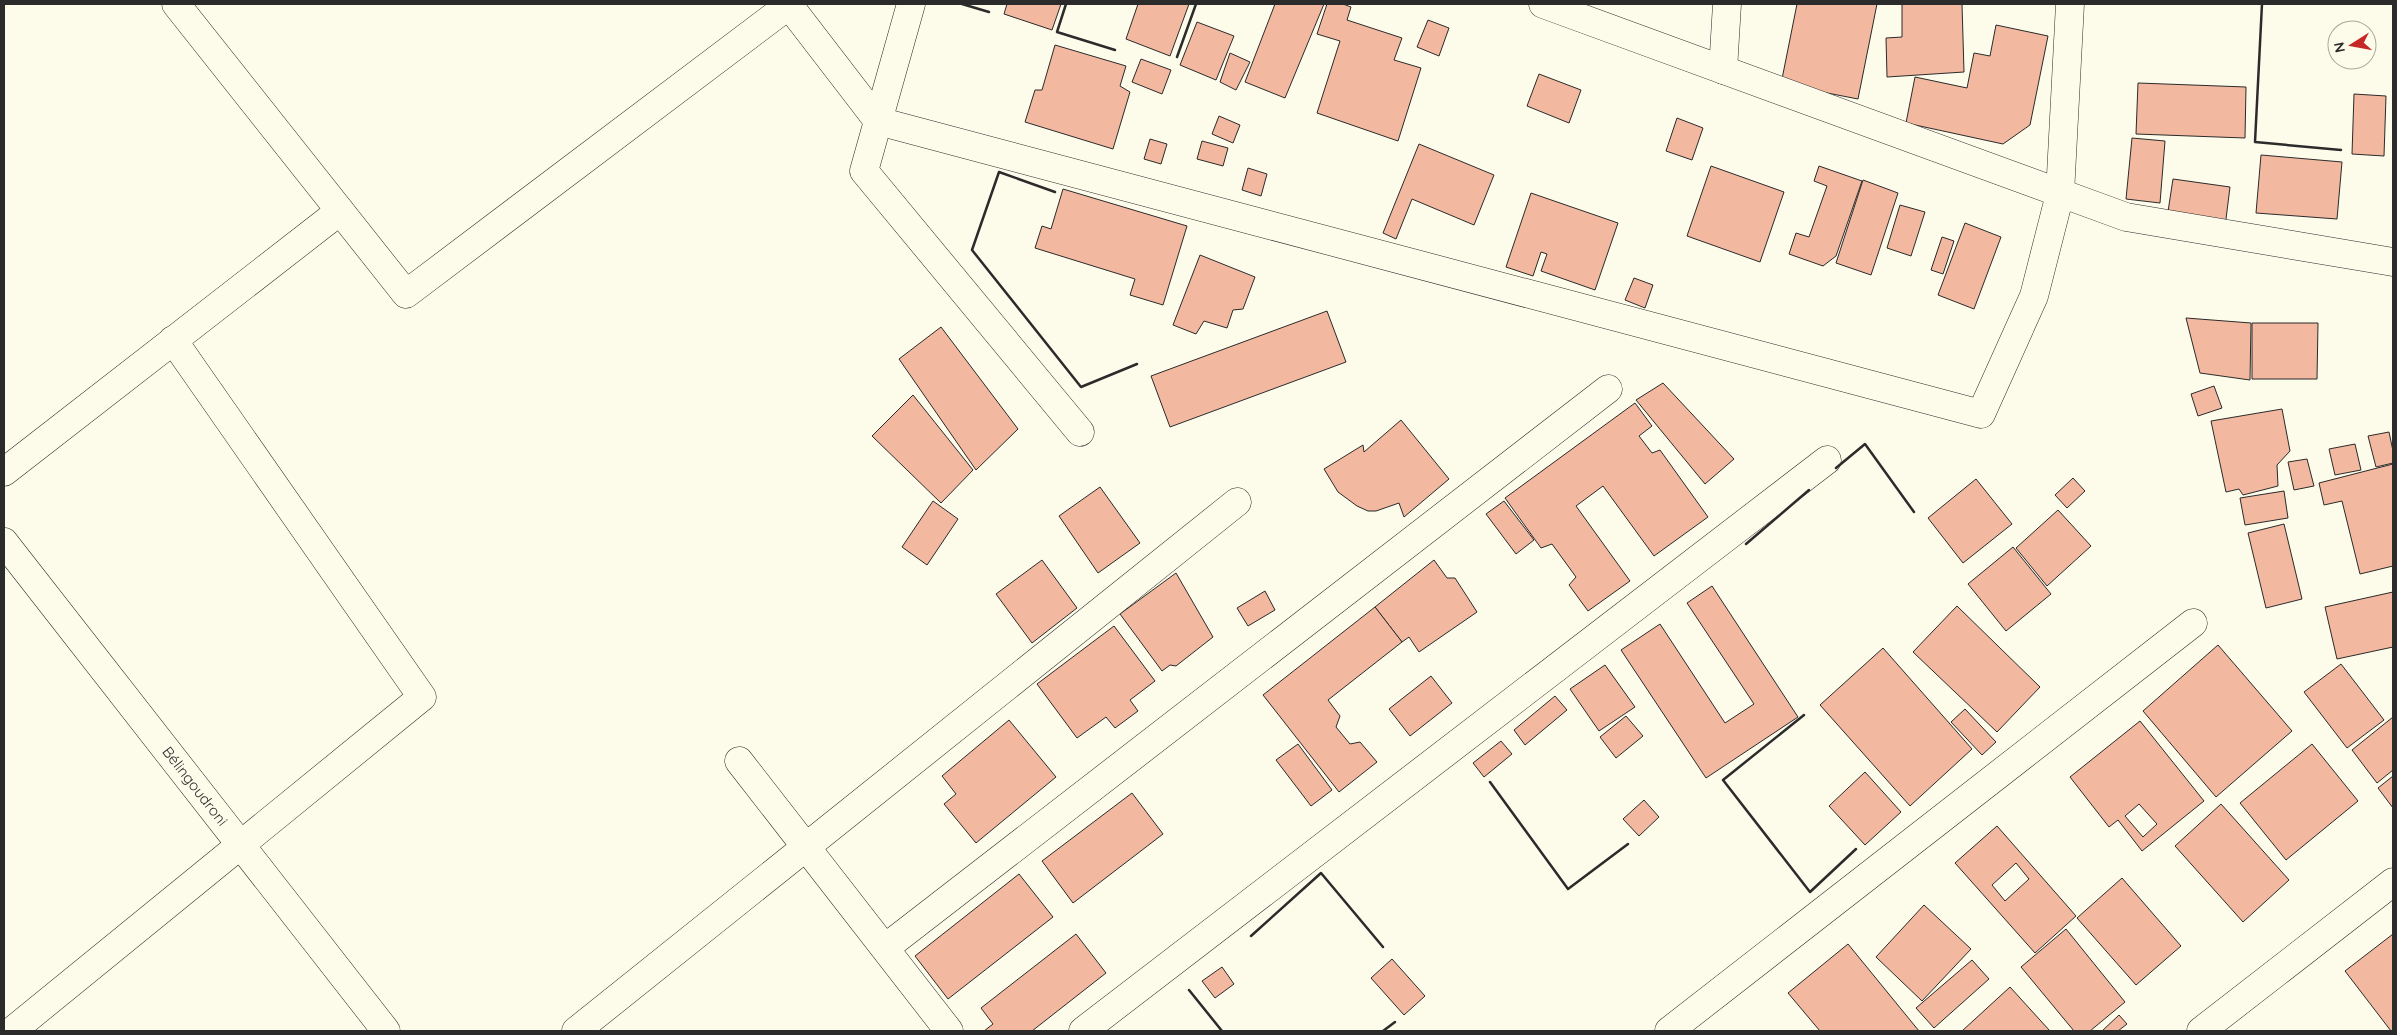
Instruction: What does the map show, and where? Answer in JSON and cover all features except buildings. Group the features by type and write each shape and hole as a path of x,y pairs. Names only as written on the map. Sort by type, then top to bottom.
{"street":[{"path":"176,4 406,294 789,4 878,122 1981,414 2034,296 2060,194 2070,4"},
{"path":"912,4 864,171 1080,432"},
{"path":"1543,4 2126,217 2393,262"},
{"path":"1723,70 1727,4"},
{"path":"4,472 340,211"},
{"path":"12,1031 422,697 173,340"},
{"path":"885,948 1608,390"},
{"path":"1083,1031 1827,460"},
{"path":"576,1031 1237,502"},
{"name":"Bélingoudroni","path":"4,542 386,1031"},
{"path":"1669,1031 2193,623"},
{"path":"739,761 949,1031"},
{"path":"2200,1031 2393,882"}],"wall":[{"path":"962,4 989,12"},
{"path":"1066,4 1057,32 1115,50"},
{"path":"1177,57 1196,4"},
{"path":"2262,4 2255,142 2341,150"},
{"path":"1055,192 999,172 972,250 1081,387 1137,364"},
{"path":"1836,468 1865,444 1914,512"},
{"path":"1746,544 1809,490"},
{"path":"1804,715 1723,780 1810,892 1856,849"},
{"path":"1490,782 1568,889 1628,844"},
{"path":"1251,936 1321,873 1383,947"},
{"path":"1189,990 1222,1031"},
{"path":"1383,1031 1395,1022"}]}
